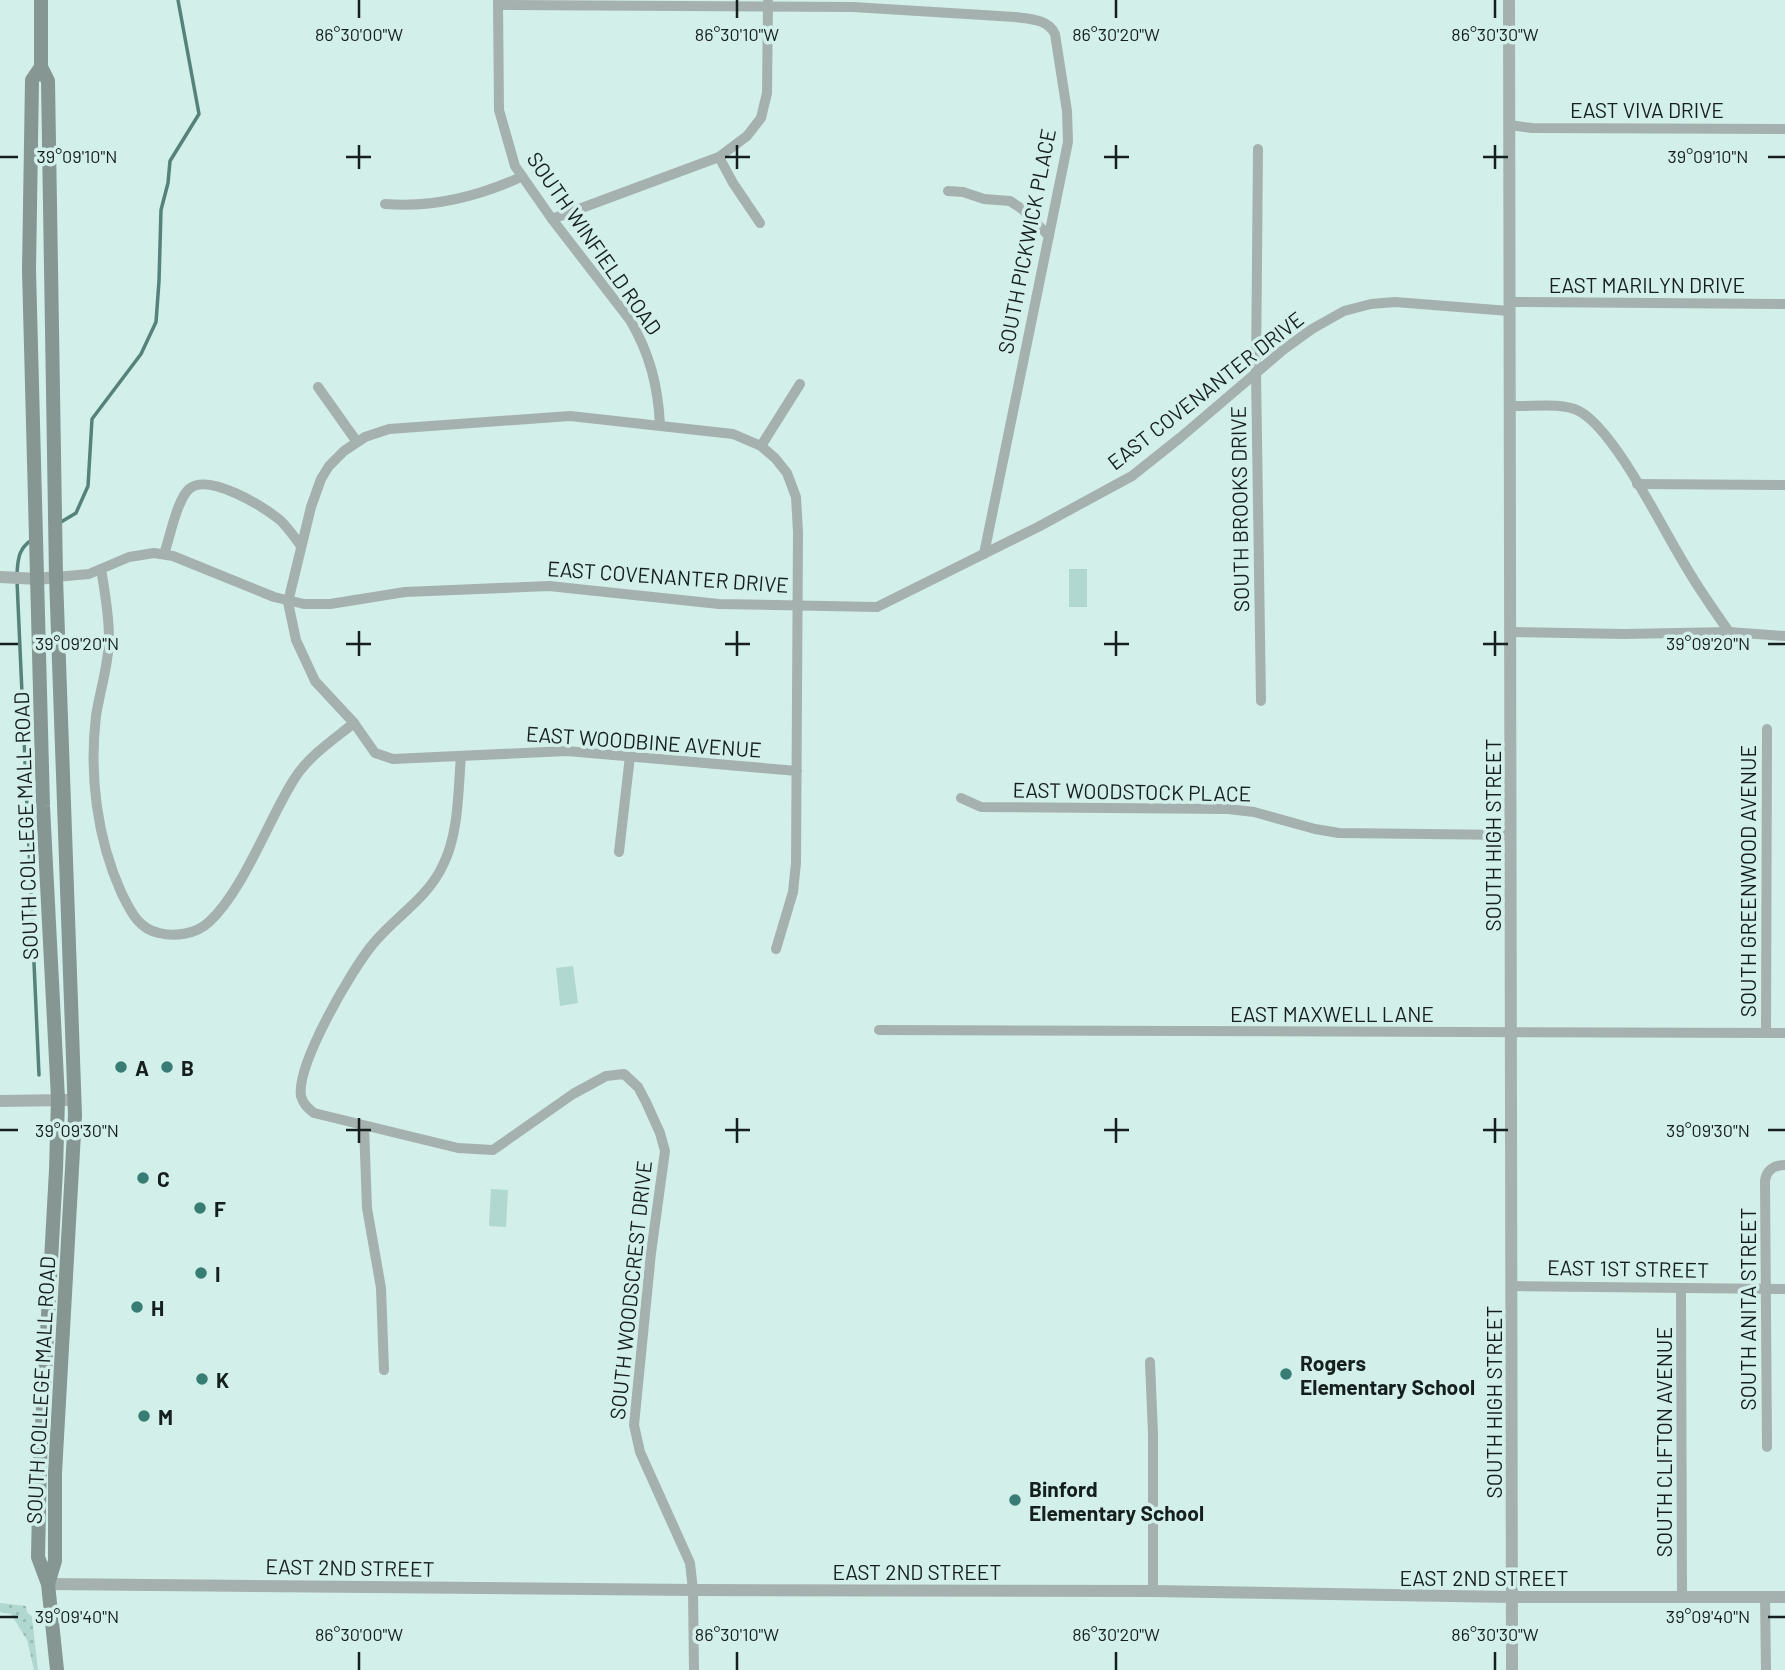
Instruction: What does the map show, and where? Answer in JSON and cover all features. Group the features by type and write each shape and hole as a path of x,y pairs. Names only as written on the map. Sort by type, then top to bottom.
{"main road":[{"name":"SOUTH COLLEGE MALL ROAD","path":"41,0 41,67 48,81 55,578 75,1100 54,1494 55,1561 48,1584"},
{"name":"SOUTH COLLEGE MALL ROAD","path":"41,67 32,80 29,270 37,552 32,579 58,1099 39,1494 39,1561 48,1584 57,1670"},
{"path":"29,270 49,270"},
{"path":"41,1446 57,1452"},
{"path":"39,1494 54,1494"},
{"path":"39,1520 54,1525"}],"street":[{"name":"SOUTH HIGH STREET","path":"1509,0 1512,1670"},
{"name":"SOUTH PICKWICK PLACE","path":"498,3 768,3 962,13 1032,19 1051,27 1055,34 1069,128 1062,175 984,554"},
{"name":"SOUTH WINFIELD ROAD","path":"498,3 499,110 504,134 521,177 630,320 640,337 655,379 660,425"},
{"path":"552,219 719,157 747,136 763,112 768,80 768,3"},
{"name":"EAST VIVA DRIVE","path":"1509,125 1532,128 1785,129"},
{"name":"SOUTH BROOKS DRIVE","path":"1258,149 1256,372 1261,701"},
{"path":"719,157 760,223"},
{"path":"385,204 426,205 486,190 521,177"},
{"path":"948,191 963,192 984,199 1010,201 1049,236"},
{"name":"EAST COVENANTER DRIVE","path":"5,577 32,579 89,574 136,555 164,554 288,602 318,605 405,592 549,586 698,602 877,607 1132,476 1181,438 1256,372 1312,329 1344,311 1358,306 1416,302 1509,307"},
{"name":"EAST MARILYN DRIVE","path":"1509,307 1785,304"},
{"path":"761,446 800,384"},
{"path":"318,387 357,442"},
{"path":"1510,407 1565,407 1579,411 1593,422 1637,484 1728,632"},
{"path":"288,602 311,507 321,479 339,456 374,433 398,428 555,416 594,417 733,435 761,446 787,473 796,497 795,879 776,949"},
{"path":"164,554 183,495 192,486 204,484 223,488 254,503 280,521 301,547"},
{"path":"1637,484 1785,485"},
{"path":"101,569 109,638 94,738 98,809 103,845 112,871 131,911 144,927 160,933 178,935 196,930 215,916 236,886 294,779 320,750 354,723"},
{"name":"EAST WOODBINE AVENUE","path":"288,602 296,640 312,676 354,723 375,753 386,758 567,751 797,771"},
{"path":"1511,632 1728,632 1785,636"},
{"name":"SOUTH GREENWOOD AVENUE","path":"1766,1033 1767,729"},
{"name":"SOUTH WOODSCREST DRIVE","path":"461,756 451,843 443,866 430,887 365,953 327,1018 304,1074 301,1094 304,1105 314,1113 468,1150 493,1150 557,1104 606,1076 624,1074 638,1087 660,1133 665,1159 635,1404 635,1434 640,1452 690,1563 694,1590 694,1670"},
{"path":"619,852 630,756"},
{"name":"EAST WOODSTOCK PLACE","path":"961,797 981,807 1242,810 1339,833 1511,835"},
{"path":"43,806 64,806"},
{"name":"EAST MAXWELL LANE","path":"879,1030 1785,1033"},
{"path":"0,1101 75,1100"},
{"path":"364,1126 367,1209 382,1287 384,1370"},
{"name":"SOUTH ANITA STREET","path":"1767,1447 1765,1181 1768,1171 1775,1166 1785,1165"},
{"name":"EAST 1ST STREET","path":"1512,1286 1785,1289"},
{"name":"SOUTH CLIFTON AVENUE","path":"1681,1288 1682,1595"},
{"path":"1150,1362 1153,1591"},
{"name":"EAST 2ND STREET","path":"48,1584 1785,1597"},
{"path":"1765,1597 1766,1670"}],"green space":[{"path":"1069,569 1087,569 1087,607 1069,607"},
{"path":"573,966 578,1003 560,1006 556,968"},
{"path":"491,1189 508,1190 506,1227 489,1226"},
{"path":"0,1603 26,1606 32,1617 38,1670 34,1670 27,1640 11,1614 0,1612"}],"waterway":[{"path":"61,522 76,513 88,486 92,419 141,354 156,322 161,210 170,161 199,114 178,0"},
{"path":"17,573 20,553 33,539"},
{"path":"17,581 39,1075"}],"place":[{"name":"A","path":"121,1067"},
{"name":"B","path":"167,1067"},
{"name":"C","path":"143,1178"},
{"name":"F","path":"200,1208"},
{"name":"I","path":"201,1273"},
{"name":"H","path":"137,1307"},
{"name":"Rogers Elementary School","path":"1286,1374"},
{"name":"K","path":"202,1379"},
{"name":"M","path":"144,1416"},
{"name":"Binford Elementary School","path":"1015,1500"}]}
